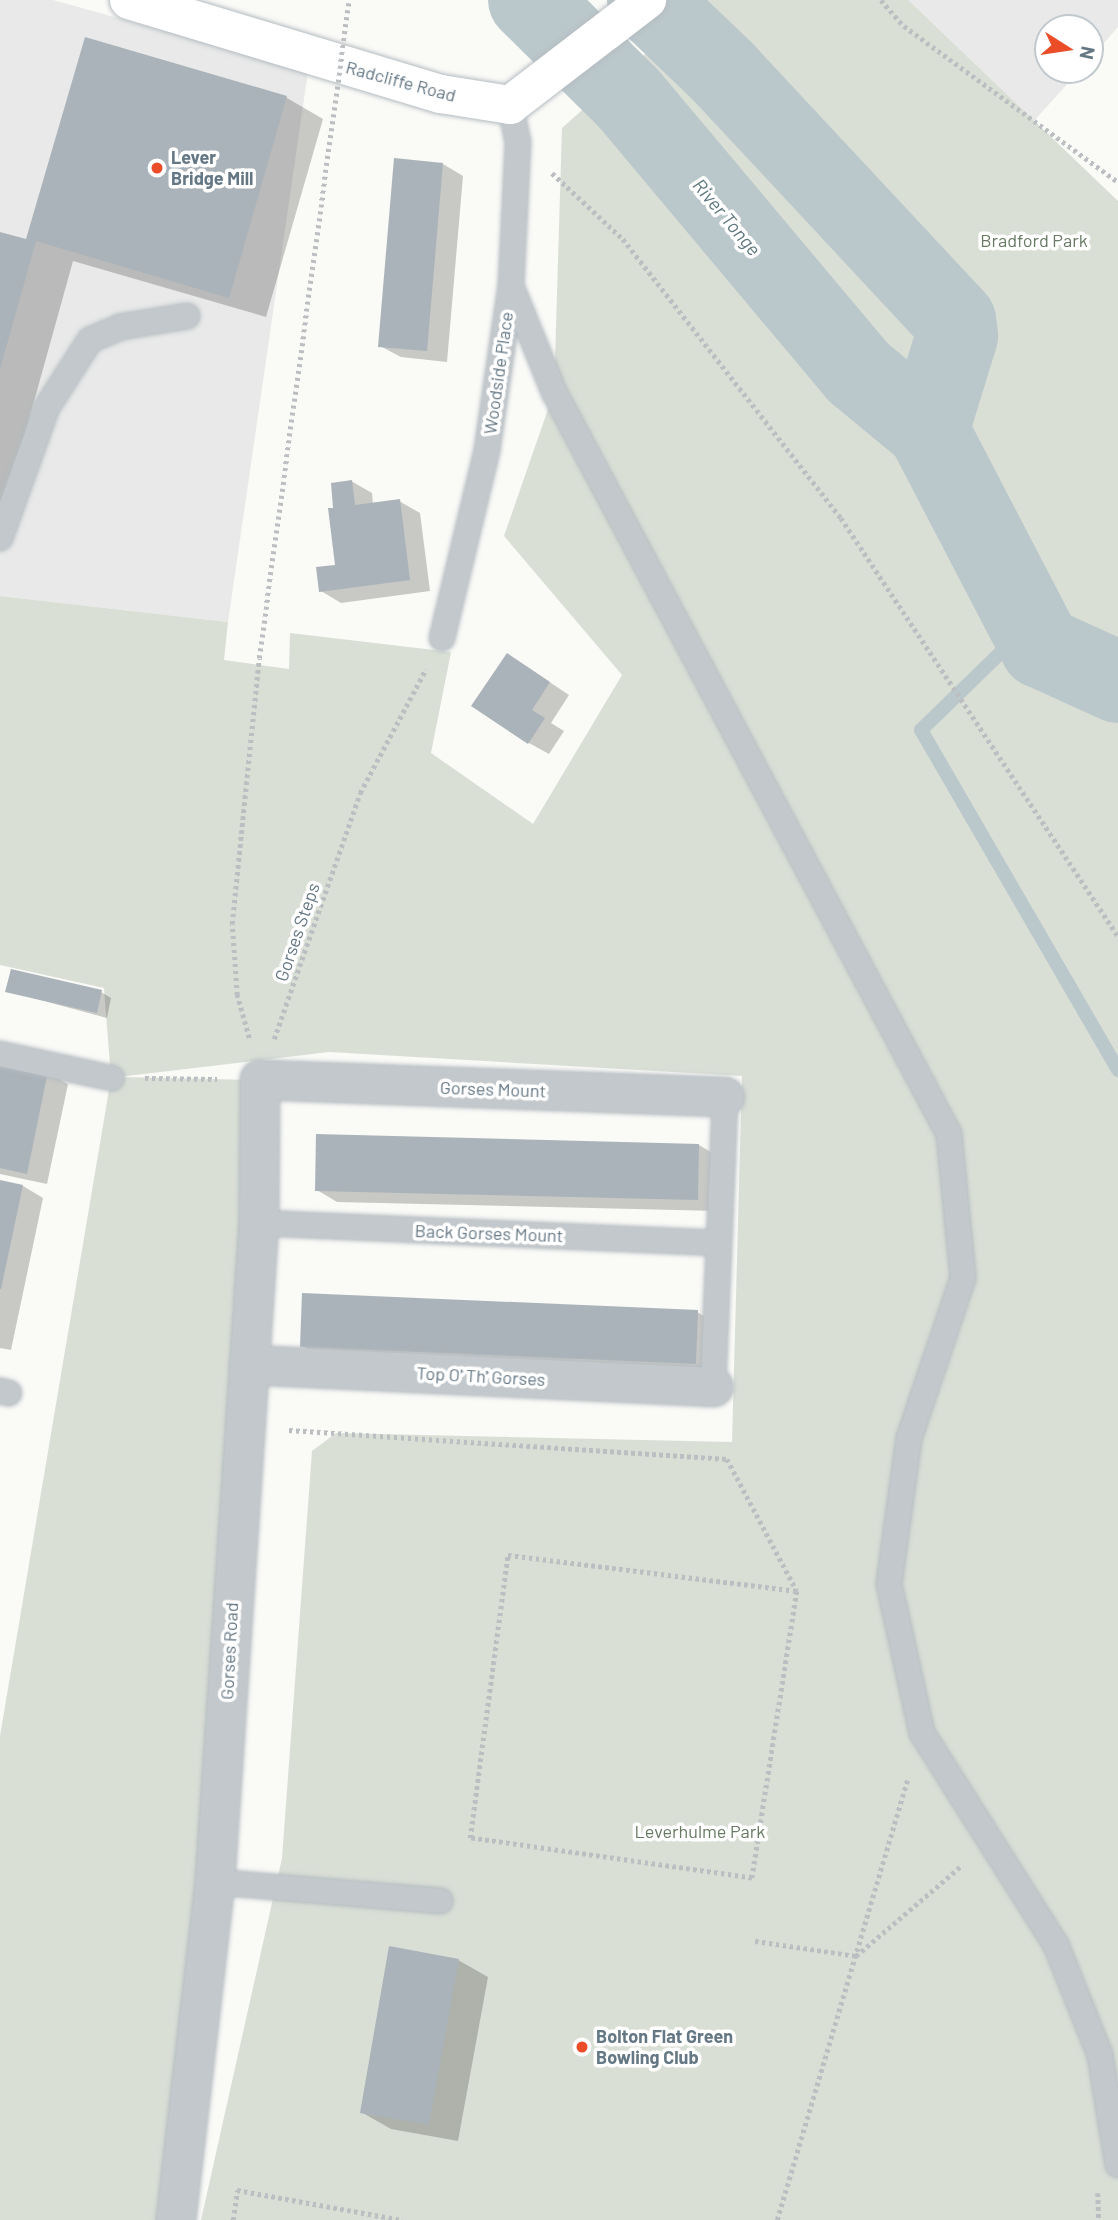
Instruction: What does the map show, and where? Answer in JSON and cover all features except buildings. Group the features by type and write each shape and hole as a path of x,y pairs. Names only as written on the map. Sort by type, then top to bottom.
{"main road":[{"name":"Radcliffe Road","path":"129,0 441,94 510,105"},
{"path":"510,105 647,0"}],"street":[{"name":"Gorses Mount","path":"260,1080 725,1097"},
{"name":"Gorses Road","path":"176,2220 215,1882 243,1427 259,1223 260,1080"},
{"name":"Top O' Th' Gorses","path":"249,1365 713,1387"}],"lane":[{"name":"Woodside Place","path":"442,638 487,450 511,286 517,142 510,105"},
{"path":"511,286 554,392 949,1134 963,1278 909,1438 889,1584 922,1733 1056,1945 1100,2056 1118,2165"},
{"path":"0,538 47,407 90,340 120,327 187,316"},
{"path":"0,1054 111,1078"},
{"path":"713,1387 725,1097"},
{"name":"Back Gorses Mount","path":"259,1223 719,1242"},
{"path":"215,1882 440,1901"}],"path":[{"path":"111,1078 260,1080 237,995 232,925 259,658 349,0"},
{"path":"881,0 904,26 1118,182"},
{"path":"517,142 624,239 841,518 1118,936"},
{"name":"Gorses Steps","path":"260,1080 360,793 442,638"},
{"path":"243,1427 727,1459 797,1591 752,1878 470,1838 508,1555 797,1591"},
{"path":"777,2220 922,1733"},
{"path":"755,1941 856,1955 961,1863 968,1874"},
{"path":"1097,2186 1099,2220"},
{"path":"233,2220 237,2190 402,2220"}],"shaded area":[{"path":"0,0 53,0 308,71 228,622 0,596"},
{"path":"907,0 1118,0 1118,27 1104,43 1104,14 1034,14 1034,84 1067,84 1032,123"}],"green space":[{"name":"Leverhulme Park","path":"706,0 908,0 1118,201 1118,2220 201,2220 282,1858 312,1451 336,1433 732,1442 742,1076 329,1052 118,1077 260,1080 175,2220 0,2220 0,1736 111,1078 104,988 0,965 0,596 228,622 224,660 289,669 290,633 451,652 431,753 533,824 622,675 504,536 554,392 562,128"}],"waterway":[{"name":"River Tonge","path":"529,0 629,99 858,372 928,430 1041,647 1118,682"},
{"name":"River Tonge","path":"648,0 724,73 955,321 957,336 928,430"},
{"path":"1028,626 921,730 1118,1070"}],"place":[{"name":"Lever Bridge Mill","path":"157,168"},
{"name":"Bolton Flat Green Bowling Club","path":"582,2047"}],"park label":[{"name":"Bradford Park","path":"1034,240"}]}
